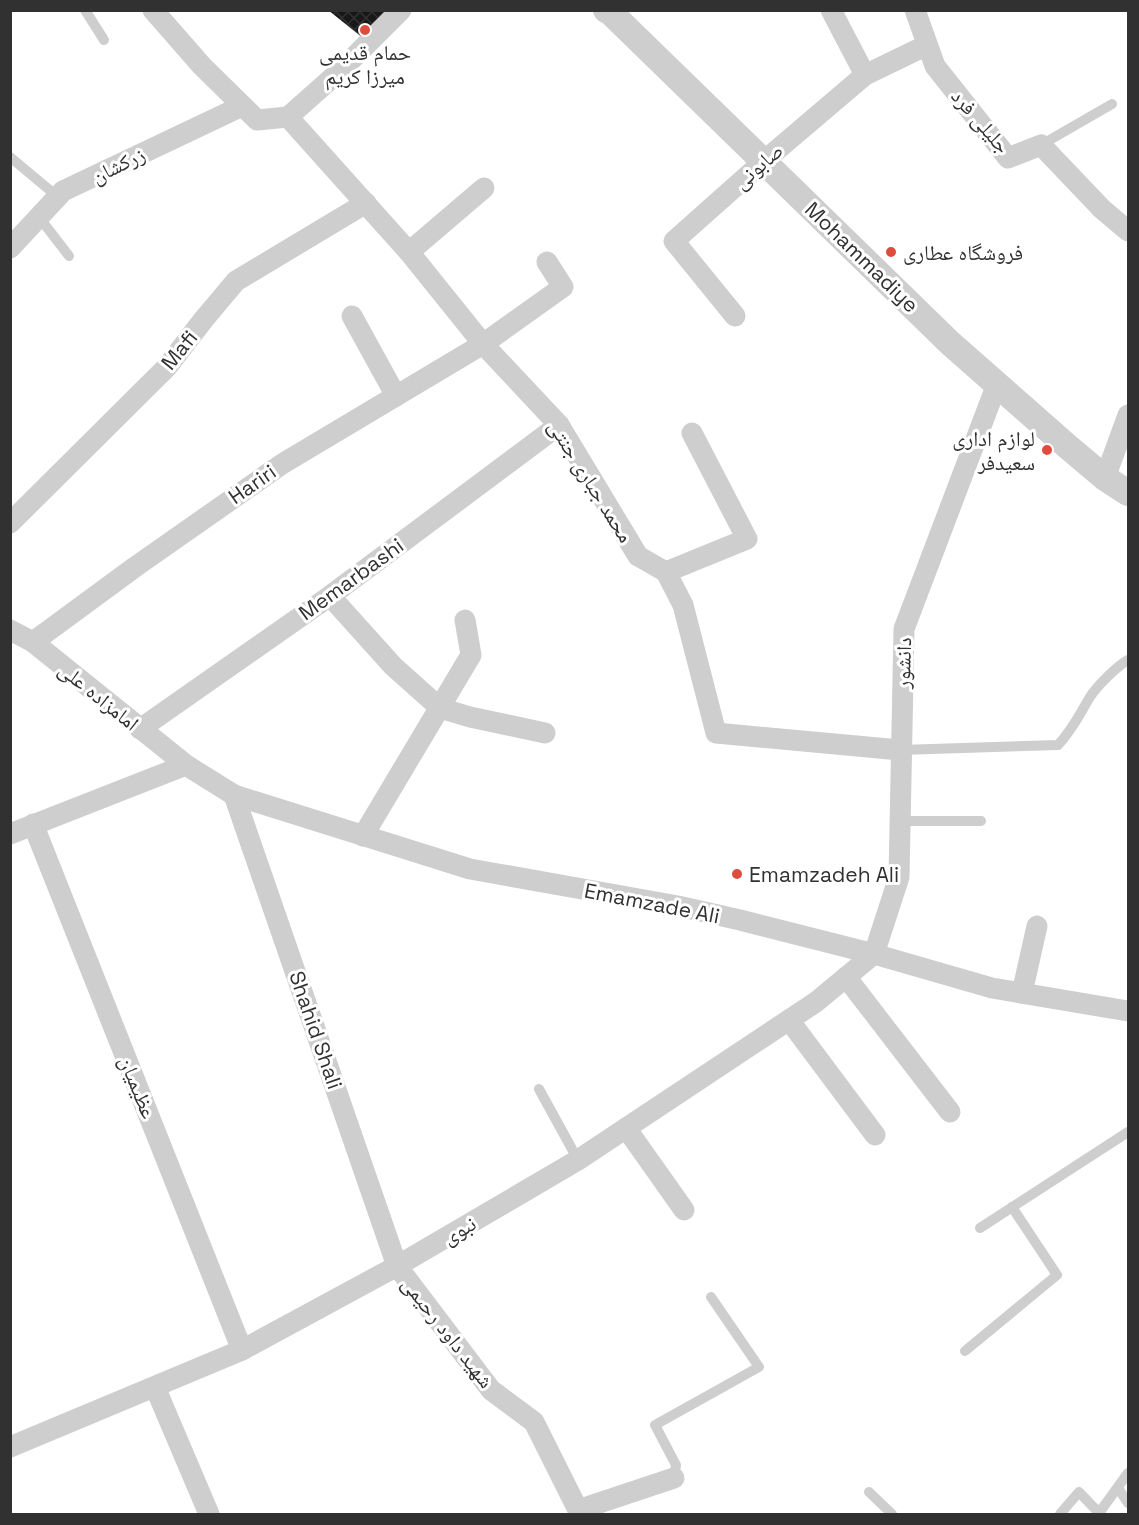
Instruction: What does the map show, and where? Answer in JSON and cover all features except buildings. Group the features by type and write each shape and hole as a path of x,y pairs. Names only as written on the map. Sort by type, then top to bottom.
{"street":[{"path":"153,10 202,66 257,120 288,117 342,69 401,10"},
{"path":"831,10 865,75"},
{"name":"جلیلی فرد","path":"915,10 935,66 1008,158 1041,145 1102,209 1128,231"},
{"name":"Mohammadiye","path":"610,11 950,343 1105,478 1128,493"},
{"name":"صابونی","path":"735,316 674,241 865,75 927,45"},
{"name":"زرکشان","path":"10,248 63,191 242,106"},
{"name":"محمد جباری جنتی","path":"288,117 409,252 483,344 559,425 638,556 666,572"},
{"path":"409,252 484,188"},
{"name":"Mafi","path":"10,523 166,367 236,281 366,203"},
{"name":"Hariri","path":"33,642 282,464 483,344 563,287 547,262"},
{"path":"352,316 396,396"},
{"name":"دانشور","path":"874,954 899,877 904,629 997,384"},
{"path":"1105,478 1128,415"},
{"name":"Memarbashi","path":"140,729 330,596 559,425"},
{"path":"692,433 747,540 666,572 683,605 716,733 900,750"},
{"path":"330,596 393,666 440,708 470,717 545,733"},
{"path":"363,836 471,655 465,620"},
{"name":"امامزاده علی","path":"10,630 33,642 186,765"},
{"path":"10,834 186,765"},
{"name":"Emamzade Ali","path":"186,765 234,795 470,869 678,906 874,954 992,988 1128,1011"},
{"name":"Shahid Shali","path":"234,795 397,1266"},
{"name":"عظیمیان","path":"33,824 242,1350"},
{"path":"1022,993 1037,926"},
{"name":"نبوی","path":"10,1447 242,1350 397,1266 578,1160 816,1002 874,954"},
{"path":"846,977 950,1112"},
{"path":"789,1020 875,1135"},
{"path":"626,1128 684,1210"},
{"name":"شهید داود رحیمی","path":"397,1266 491,1390 534,1422 579,1512"},
{"path":"155,1387 209,1515"},
{"path":"579,1512 674,1478"}],"lane":[{"path":"85,10 104,40"},
{"path":"1041,145 1112,104"},
{"path":"10,157 58,197"},
{"path":"39,217 69,256"},
{"path":"900,750 1058,745 1070,733 1092,694 1121,664 1128,660"},
{"path":"899,821 981,820"},
{"path":"539,1089 578,1160"},
{"path":"980,1228 1128,1132"},
{"path":"965,1351 1057,1275 1012,1207"},
{"path":"674,1478 676,1465 655,1425 759,1367 711,1297"},
{"path":"1060,1515 1079,1492 1098,1514 1128,1473"},
{"path":"1118,1488 1128,1503"},
{"path":"868,1492 892,1515"}],"place":[{"name":"حمام قدیمی میرزا کریم","path":"365,30"},
{"name":"فروشگاه عطاری","path":"891,252"},
{"name":"لوازم ادارى سعيدفر","path":"1047,450"},
{"name":"Emamzadeh Ali","path":"737,874"}]}
